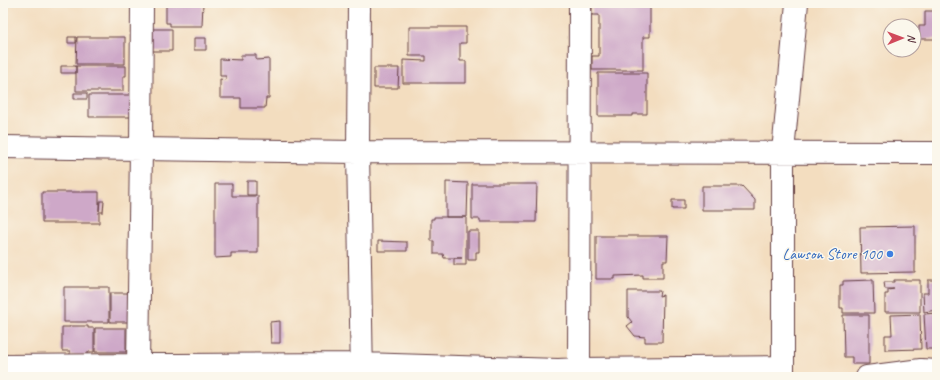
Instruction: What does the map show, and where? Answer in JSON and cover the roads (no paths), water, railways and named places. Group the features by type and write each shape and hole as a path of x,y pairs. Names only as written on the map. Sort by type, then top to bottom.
{"street":[{"path":"138,365 142,3"},
{"path":"359,3 358,152 362,371"},
{"path":"579,370 580,3"},
{"path":"3,366 138,365 177,371 558,373 579,370 783,372 783,152 797,3"},
{"path":"3,147 358,152 783,152 937,154"},
{"path":"867,377 921,370 937,371"}],"place":[{"name":"Lawson Store 100","path":"890,254"}]}
